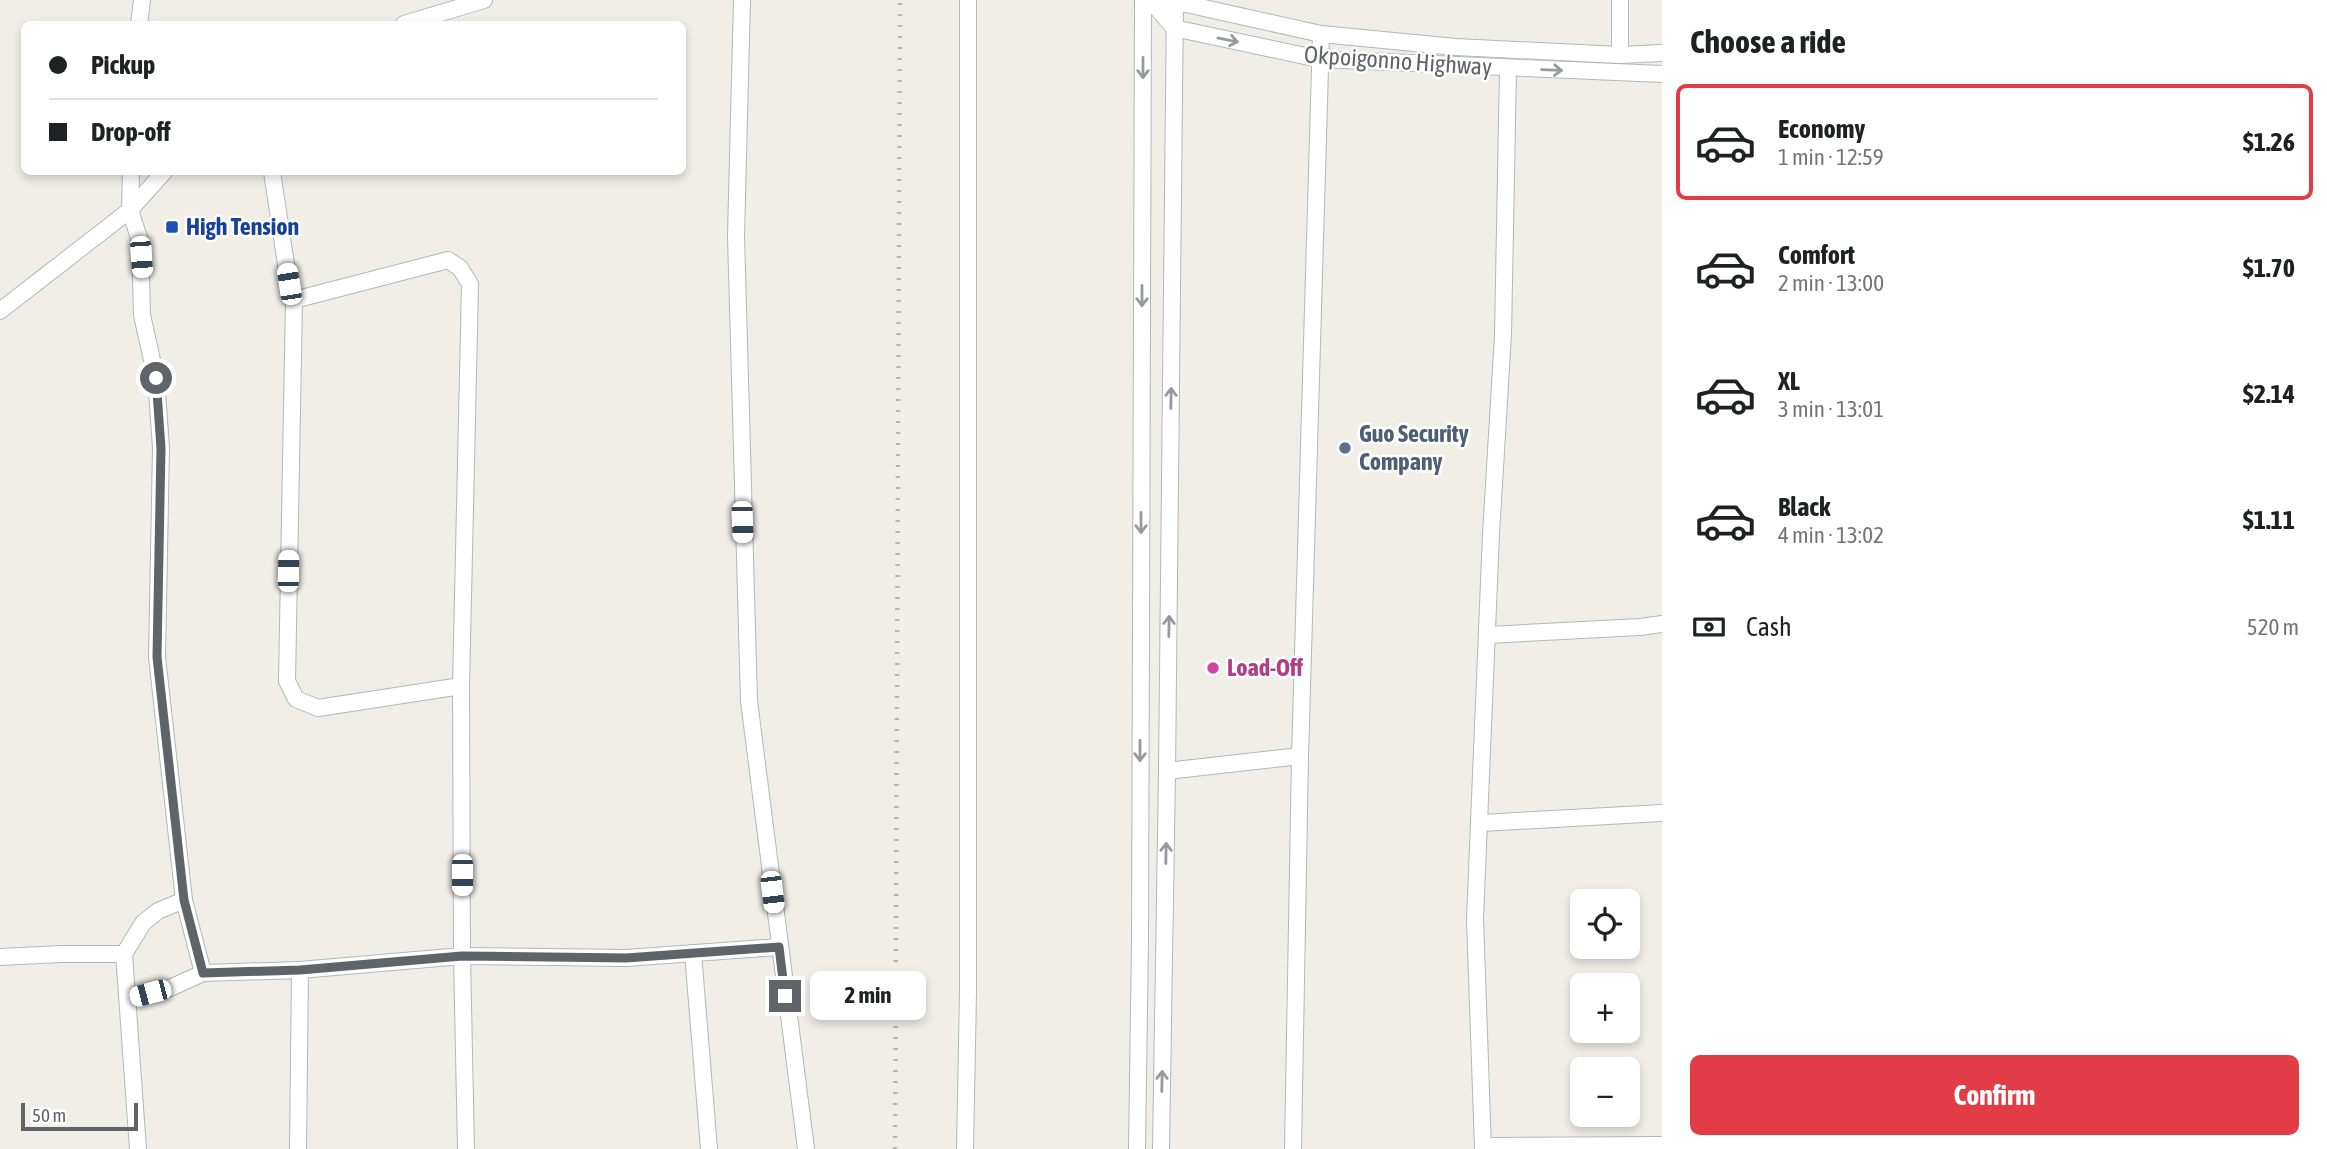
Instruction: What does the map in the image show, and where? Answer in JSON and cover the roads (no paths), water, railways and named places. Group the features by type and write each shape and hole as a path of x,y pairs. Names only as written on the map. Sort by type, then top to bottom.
{"street":[{"path":"139,21 142,0"},
{"path":"414,21 484,0"},
{"path":"742,0 736,236 749,701 806,1149"},
{"path":"965,1149 968,992 968,0"},
{"path":"1136,1149 1140,914 1143,0"},
{"path":"1150,0 1174,31"},
{"path":"1620,0 1620,55"},
{"path":"1161,1149 1167,771 1174,31 1172,1"},
{"name":"Okpoigonno Highway","path":"1172,1 1321,34 1456,47 1620,55 1662,53"},
{"name":"Okpoigonno Highway","path":"1143,31 1174,31 1320,59 1662,74"},
{"path":"1293,1149 1300,756 1321,34"},
{"path":"1508,69 1503,335 1491,534 1475,919 1483,1148 1662,1145"},
{"path":"131,175 130,210 140,241 142,315 156,378 161,448 157,657 184,900 203,973"},
{"path":"0,311 130,210 161,175"},
{"path":"272,175 289,284 294,300 287,681 296,699 318,708 461,686"},
{"path":"294,300 448,260 460,268 470,284 461,686 466,1149"},
{"path":"1488,635 1662,624"},
{"path":"1167,771 1300,756"},
{"path":"1481,823 1662,813"},
{"path":"138,1149 124,954 143,923 158,911 184,900"},
{"path":"129,999 170,988 203,973 300,970 462,956 626,958 779,947"},
{"path":"692,953 709,1149"},
{"path":"0,957 124,954"},
{"path":"298,1149 300,970"}],"railway":[{"path":"895,1149 900,0"}],"place":[{"name":"High Tension","path":"172,227"},
{"name":"Guo Security Company","path":"1345,448"},
{"name":"Load-Off","path":"1213,668"}]}
